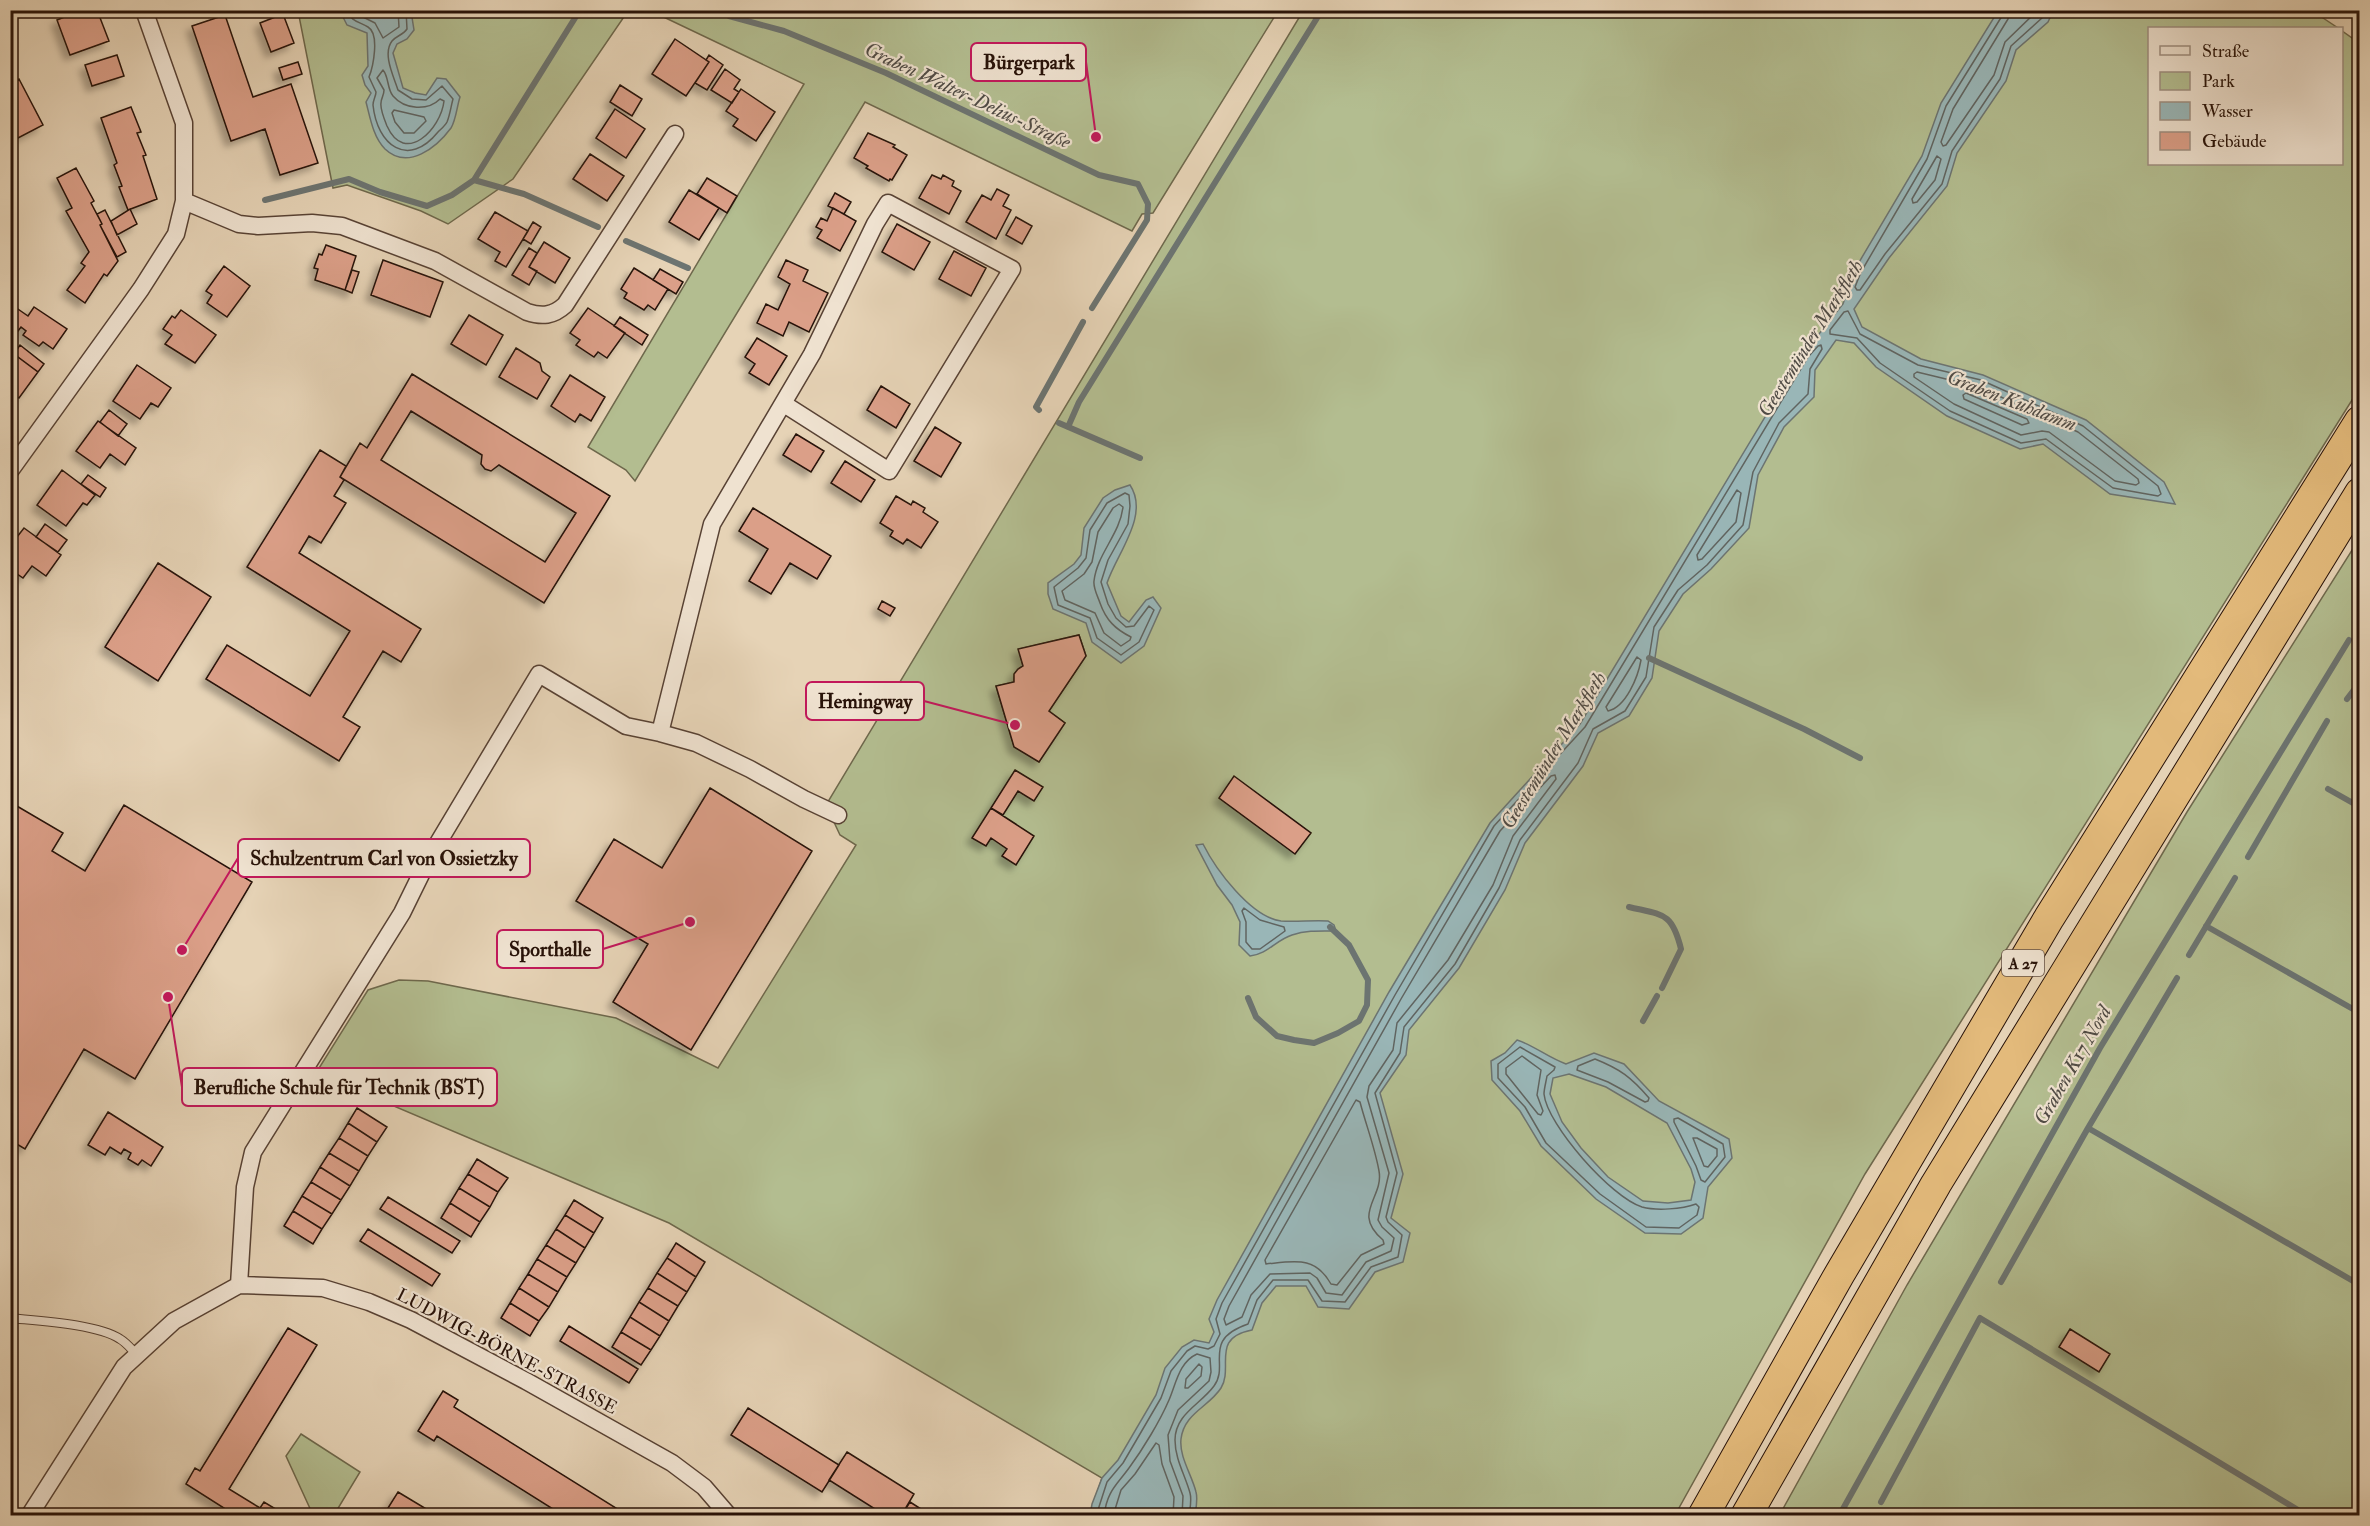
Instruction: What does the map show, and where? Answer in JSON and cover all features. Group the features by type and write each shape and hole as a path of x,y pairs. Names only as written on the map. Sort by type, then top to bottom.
{"highway":[{"name":"A 27","path":"1703,1515 1839,1275 2049,918 2360,421"},
{"name":"A 27","path":"1746,1515 1936,1184 2360,494"}],"street":[{"path":"10,471 141,289 176,234 184,201 184,123 144,10"},
{"path":"184,201 239,224 342,226 435,261 527,312 544,316 565,305 675,134"},
{"path":"660,733 712,524 812,354 875,224 888,203 1012,269 889,471 784,404"},
{"path":"29,1515 124,1367 174,1321 239,1285 245,1187 253,1152 402,913 429,858 539,674 626,726 660,733 707,748 838,815"},
{"name":"LUDWIG-BÖRNE-STRASSE","path":"239,1285 323,1288 369,1302 411,1320 536,1386 672,1463 704,1487 729,1515"}],"lane":[{"path":"10,1318 61,1324 106,1333 118,1338 137,1355"}],"green space":[{"path":"2311,10 2336,27 2148,27 2148,165 2343,165 2343,32 2359,43 2359,389 1865,1174 1675,1515 1090,1515 1102,1478 669,1223 316,1073 368,990 399,980 428,981 616,1018 718,1068 856,845 840,835 826,805 1303,11","holes":["1079,635 1086,656 1049,711 1065,723 1039,762 1014,746 996,686 1014,682 1016,672 1023,666 1019,649"]},
{"path":"298,11 628,11 513,179 448,224 421,211 347,185 333,188"},
{"path":"651,11 1278,11 1153,213 1142,214 1132,231 865,102 635,481 626,470 588,447 804,84"},
{"path":"2359,539 2359,1515 1779,1516 1907,1285 2187,812"},
{"path":"301,1434 360,1472 334,1515 313,1515 286,1456"}],"water":[{"path":"340,11 411,11 414,30 407,39 397,44 393,53 403,88 426,95 437,78 446,79 460,97 451,128 430,149 412,157 403,158 394,155 381,144 372,127 366,102 371,93 362,75 368,66 367,33 347,25"},
{"name":"Graben Kuhdamm","path":"1998,11 2053,11 2048,22 2016,50 2006,81 1957,153 1947,186 1889,258 1854,309 1862,327 1921,359 1983,375 2086,420 2164,482 2175,504 2110,494 2043,444 2020,449 1947,416 1876,367 1854,343 1836,340 1815,370 1814,397 1784,427 1758,475 1749,528 1711,569 1683,594 1659,631 1652,678 1629,716 1598,733 1583,766 1525,843 1505,890 1459,968 1409,1030 1406,1055 1380,1093 1403,1174 1391,1218 1410,1233 1403,1262 1375,1272 1349,1309 1318,1307 1306,1286 1276,1286 1262,1303 1252,1330 1231,1339 1227,1346 1224,1380 1221,1388 1192,1416 1183,1430 1181,1439 1184,1459 1197,1495 1195,1515 1090,1515 1102,1478 1118,1460 1156,1395 1165,1368 1182,1347 1194,1340 1209,1343 1214,1332 1209,1319 1217,1300 1389,992 1490,823 1580,724 1803,354 1843,304 1855,269 1922,156 1941,103"},
{"path":"1130,485 1135,497 1134,521 1107,583 1121,616 1129,622 1146,600 1153,597 1161,608 1144,646 1121,663 1092,642 1086,623 1053,609 1048,594 1048,583 1074,564 1081,555 1084,528 1103,498 1115,490"},
{"path":"1203,844 1225,879 1258,911 1281,921 1328,921 1334,925 1336,931 1292,935 1262,953 1250,956 1239,945 1240,922 1232,905 1217,885 1196,845"},
{"path":"1517,1040 1566,1064 1594,1053 1624,1064 1659,1101 1729,1139 1732,1158 1708,1187 1703,1218 1681,1234 1645,1233 1596,1199 1541,1146 1520,1111 1492,1080 1491,1061 1505,1053","holes":["1569,1074 1606,1087 1667,1123 1691,1169 1695,1182 1691,1200 1668,1203 1643,1201 1608,1177 1581,1148 1562,1122 1550,1094 1553,1078"]}],"building":[{"path":"82,10 97,10 109,41 70,55 57,20"},
{"path":"283,14 294,43 271,52 260,23"},
{"path":"225,15 253,97 291,84 318,163 280,175 265,129 231,141 192,26"},
{"path":"675,39 709,62 686,96 652,74"},
{"path":"117,55 124,76 92,86 85,65"},
{"path":"709,55 723,65 707,90 695,83 709,62 706,60"},
{"path":"298,62 302,74 283,80 279,68"},
{"path":"725,69 740,80 734,89 739,92 732,103 711,90"},
{"path":"19,79 43,125 18,138 10,124 10,84"},
{"path":"620,85 642,99 632,116 610,102"},
{"path":"741,89 775,112 756,141 733,126 738,119 726,111"},
{"path":"131,107 141,132 137,133 146,155 143,156 157,199 128,210 119,187 122,186 114,165 117,163 101,118"},
{"path":"615,109 645,129 626,158 596,138"},
{"path":"868,133 895,145 893,147 907,155 892,180 889,181 866,168 868,166 854,158"},
{"path":"590,154 624,176 607,201 573,179"},
{"path":"76,168 94,201 91,203 118,261 107,276 104,274 85,303 67,290 85,266 81,263 89,252 66,211 72,208 57,178"},
{"path":"932,175 941,179 943,175 954,181 952,186 961,191 949,214 919,198"},
{"path":"707,178 737,196 727,213 697,194"},
{"path":"997,189 1009,195 1003,206 1011,210 996,239 966,222 982,195 991,200"},
{"path":"689,190 719,208 699,240 669,222"},
{"path":"835,193 851,202 844,214 828,206"},
{"path":"833,208 856,221 840,251 817,238 822,230 816,227 821,218 827,221"},
{"path":"130,209 137,224 117,235 111,221"},
{"path":"105,210 126,252 117,257 100,225 102,224 97,214"},
{"path":"495,212 528,231 506,267 495,261 500,252 478,239"},
{"path":"1016,217 1032,226 1022,244 1006,235"},
{"path":"533,222 541,227 531,244 523,239"},
{"path":"897,224 930,242 914,270 882,252"},
{"path":"544,242 570,258 555,283 529,267"},
{"path":"326,245 356,256 345,290 315,280 318,269 314,268 319,254 322,255"},
{"path":"529,248 537,253 529,267 537,271 529,285 512,275"},
{"path":"954,251 986,268 971,296 939,279"},
{"path":"383,260 443,282 430,317 371,295"},
{"path":"786,260 808,270 803,281 828,293 809,332 789,322 783,336 757,323 766,304 778,310 790,284 778,277"},
{"path":"224,266 250,286 227,317 207,303 212,295 206,291"},
{"path":"634,268 668,289 655,310 648,305 644,310 624,298 627,293 621,289"},
{"path":"660,269 683,282 676,294 653,280"},
{"path":"352,270 359,272 352,293 345,290"},
{"path":"15,307 28,316 34,307 67,329 53,349 43,342 39,346 23,335 26,331 21,327 18,331 10,326 10,313"},
{"path":"588,308 625,333 607,358 598,352 594,357 576,345 580,340 570,333"},
{"path":"181,310 216,335 195,363 165,344 172,335 163,329 172,316 175,318"},
{"path":"469,315 503,335 486,365 451,344"},
{"path":"620,317 648,335 642,345 614,326"},
{"path":"757,338 787,356 769,385 749,373 755,364 745,357"},
{"path":"20,345 44,364 38,372 14,354"},
{"path":"516,348 540,363 542,371 550,377 537,399 499,377"},
{"path":"10,351 38,372 19,398 10,392"},
{"path":"137,365 171,388 158,407 151,403 140,419 113,401"},
{"path":"412,374 610,496 544,603 340,477 360,443 367,448","holes":["411,411 482,455 481,464 485,469 491,471 499,465 576,513 545,562 381,460"]},
{"path":"570,375 605,397 591,421 580,414 575,422 551,406"},
{"path":"881,386 910,404 896,428 867,410"},
{"path":"109,410 127,424 118,436 100,422"},
{"path":"98,421 136,448 125,465 110,454 100,468 76,451"},
{"path":"935,427 961,443 941,477 914,461"},
{"path":"796,434 824,451 811,472 783,455"},
{"path":"320,450 346,466 340,477 344,480 334,496 346,503 321,543 309,536 299,553 421,629 401,662 383,651 343,717 360,727 339,761 206,679 227,645 310,696 350,631 247,567"},
{"path":"845,461 875,480 861,502 831,483"},
{"path":"62,470 95,495 87,505 83,503 66,526 37,505"},
{"path":"88,475 106,488 100,497 81,484"},
{"path":"896,496 911,505 913,501 925,508 923,512 938,522 921,548 907,539 903,544 890,536 893,531 880,523"},
{"path":"753,508 831,556 817,579 790,563 771,594 749,581 768,549 739,531"},
{"path":"45,524 67,540 58,552 36,537"},
{"path":"24,528 61,555 46,576 32,566 23,578 10,569 10,546"},
{"path":"158,563 211,597 158,681 105,647"},
{"path":"882,601 895,608 890,616 878,609"},
{"path":"1079,635 1086,656 1049,711 1065,723 1039,762 1014,747 996,686 1014,682 1014,674 1023,666 1018,649"},
{"path":"1015,770 1043,787 1034,801 1018,791 1003,815 991,808"},
{"path":"1234,776 1311,833 1295,854 1219,798"},
{"path":"710,788 812,851 691,1050 613,1002 648,944 576,901 614,839 662,868"},
{"path":"10,802 63,833 52,851 85,871 124,805 252,882 135,1079 84,1049 25,1149 10,1140"},
{"path":"991,808 1034,836 1016,865 1002,856 1007,849 991,838 986,846 972,838"},
{"path":"357,1108 387,1127 377,1142 348,1123"},
{"path":"108,1112 163,1147 151,1166 142,1160 138,1165 128,1159 131,1153 124,1149 121,1154 110,1147 105,1155 88,1145"},
{"path":"348,1123 377,1142 368,1156 339,1138"},
{"path":"339,1138 368,1156 359,1171 329,1153"},
{"path":"329,1153 359,1171 350,1186 320,1167"},
{"path":"477,1159 508,1178 498,1192 468,1174"},
{"path":"320,1167 350,1186 341,1200 311,1182"},
{"path":"468,1174 498,1192 490,1207 459,1188"},
{"path":"311,1182 341,1200 332,1214 302,1196"},
{"path":"459,1188 490,1207 480,1222 450,1203"},
{"path":"302,1196 332,1214 322,1229 293,1211"},
{"path":"388,1197 460,1241 452,1253 380,1209"},
{"path":"574,1200 603,1218 594,1233 565,1215"},
{"path":"450,1203 480,1222 471,1237 441,1218"},
{"path":"293,1211 322,1229 313,1244 284,1226"},
{"path":"565,1215 594,1233 585,1248 556,1229"},
{"path":"368,1229 440,1274 432,1286 360,1241"},
{"path":"556,1229 585,1248 576,1263 546,1245"},
{"path":"676,1243 705,1262 696,1277 667,1258"},
{"path":"546,1245 576,1263 567,1277 537,1259"},
{"path":"667,1258 696,1277 687,1292 657,1273"},
{"path":"537,1259 567,1277 558,1292 528,1274"},
{"path":"657,1273 687,1292 678,1306 648,1288"},
{"path":"528,1274 558,1292 549,1307 519,1288"},
{"path":"519,1288 549,1307 539,1321 510,1303"},
{"path":"648,1288 678,1306 669,1321 639,1302"},
{"path":"639,1302 669,1321 660,1336 630,1317"},
{"path":"510,1303 539,1321 530,1336 501,1318"},
{"path":"630,1317 660,1336 651,1350 621,1332"},
{"path":"569,1326 638,1369 629,1383 560,1341"},
{"path":"288,1328 317,1345 229,1489 260,1508 264,1502 279,1511 276,1516 220,1516 224,1508 186,1484 195,1468 200,1471"},
{"path":"2070,1329 2110,1354 2099,1372 2059,1347"},
{"path":"621,1332 651,1350 641,1365 612,1347"},
{"path":"443,1391 458,1400 454,1407 624,1513 623,1516 564,1516 437,1436 434,1441 418,1431"},
{"path":"748,1408 839,1465 822,1492 731,1435"},
{"path":"847,1452 914,1494 901,1516 886,1516 829,1480"},
{"path":"398,1492 428,1510 424,1516 383,1516"},
{"path":"910,1502 932,1516 901,1516"}],"waterway":[{"name":"Graben Walter-Delius-Straße","path":"265,200 349,179 380,192 427,206 452,195 474,180 580,10"},
{"name":"Graben Walter-Delius-Straße","path":"719,10 729,16 784,31 886,73 1099,175 1138,184 1148,204 1147,220 1092,308"},
{"path":"1068,427 1079,402 1322,10"},
{"path":"474,180 524,194 598,227"},
{"path":"626,241 688,268"},
{"name":"Graben Walter-Delius-Straße","path":"1039,410 1036,407 1083,322"},
{"name":"Graben Walter-Delius-Straße","path":"1059,423 1140,458"},
{"name":"Graben K17 Nord","path":"1839,1516 2100,1048 2349,640"},
{"path":"1649,658 1804,729 1860,758"},
{"path":"2347,699 2360,682"},
{"path":"2248,857 2327,721"},
{"path":"2328,789 2360,807"},
{"path":"2189,955 2235,878"},
{"path":"1629,907 1664,917 1670,922 1678,937 1681,949 1662,988"},
{"path":"2206,926 2360,1013"},
{"path":"1248,998 1256,1017 1277,1036 1294,1040 1314,1043 1359,1021 1367,1005 1368,980 1349,945 1330,927"},
{"path":"2088,1128 2177,978"},
{"path":"1643,1021 1657,996"},
{"path":"2001,1282 2088,1128 2360,1285"},
{"path":"1881,1502 1980,1318 2308,1516"}],"place":[{"name":"Bürgerpark","path":"1096,137"},
{"name":"Hemingway","path":"1015,725"},
{"name":"Sporthalle","path":"690,922"},
{"name":"Schulzentrum Carl von Ossietzky","path":"182,950"},
{"name":"Berufliche Schule für Technik (BST)","path":"168,997"}],"water label":[{"name":"Geestemünder Markfleth","path":"1810,338"},
{"name":"Geestemünder Markfleth","path":"1553,750"}]}
